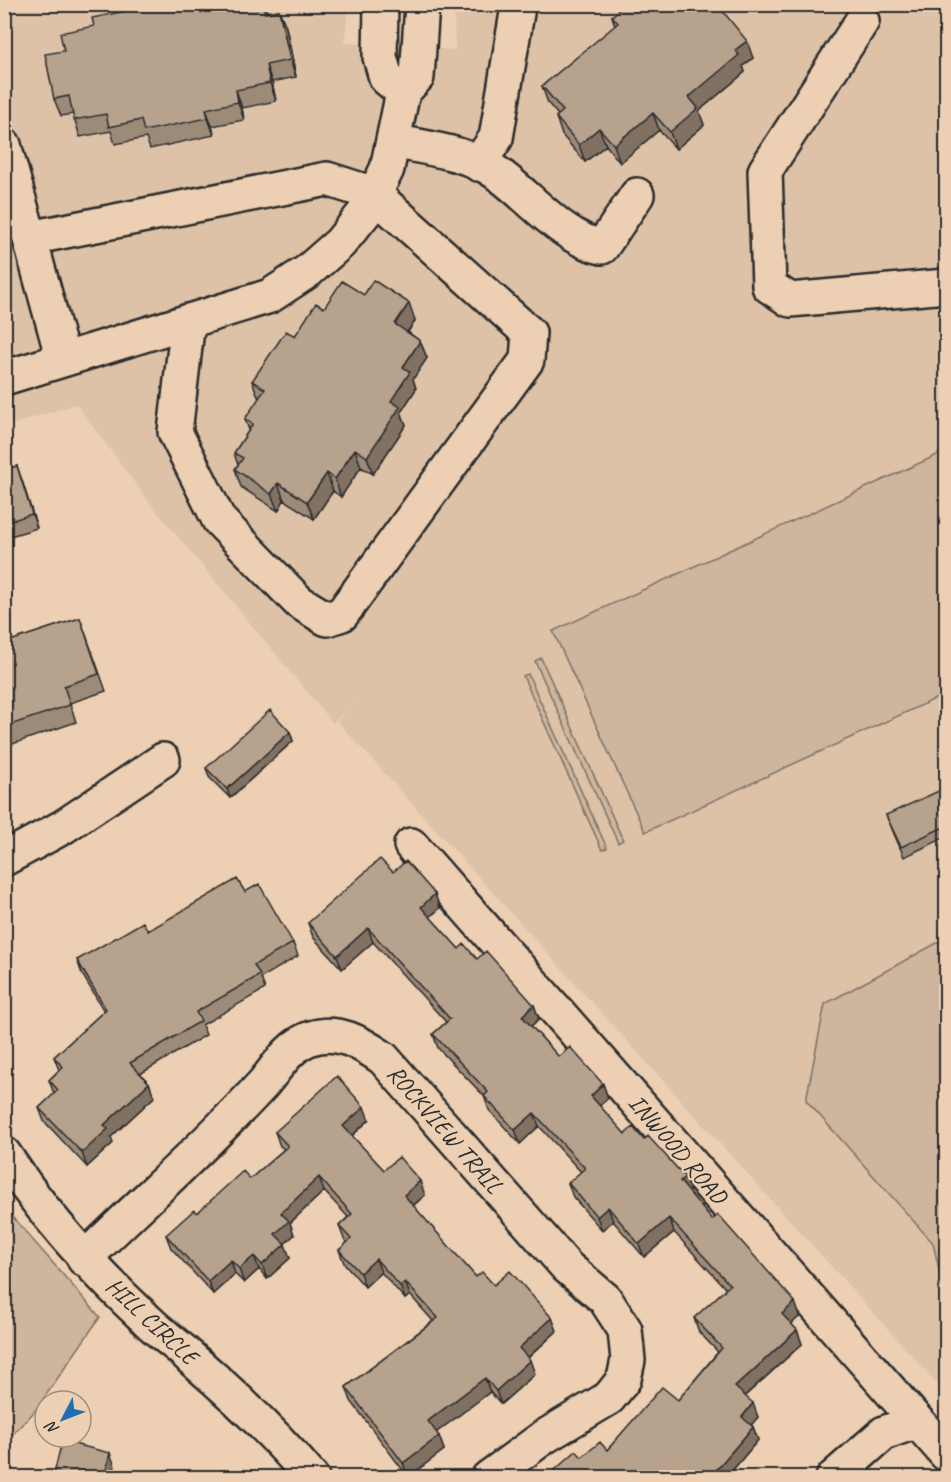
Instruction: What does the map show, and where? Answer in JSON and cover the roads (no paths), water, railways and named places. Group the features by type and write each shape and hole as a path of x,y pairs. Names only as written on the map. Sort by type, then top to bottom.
{"street":[{"path":"381,4 380,57 386,78 403,92"},
{"path":"4,378 270,296 308,271 340,243 366,211 387,169 403,92 417,77 422,4"},
{"path":"478,164 495,138 518,7"},
{"path":"862,21 828,96 765,171 769,286 790,300 946,286"},
{"path":"393,141 453,153 492,170 573,234 591,244 602,246 637,195"},
{"path":"4,145 30,238 69,358"},
{"path":"30,238 327,179 374,194 529,333 527,360 342,614 327,619 299,602 219,520 175,432 188,321"},
{"path":"4,859 63,827 163,760"},
{"name":"INWOOD ROAD","path":"411,844 946,1454"},
{"name":"ROCKVIEW TRAIL","path":"84,1258 263,1084 294,1047 312,1038 334,1035 359,1042 383,1058 567,1267 605,1299 625,1330 628,1360 624,1379 609,1398 544,1437 488,1478"},
{"name":"HILL CIRCLE","path":"4,1154 38,1202 84,1258 147,1321 192,1358 281,1441 312,1478"},
{"path":"833,1478 884,1433 917,1421"}]}
